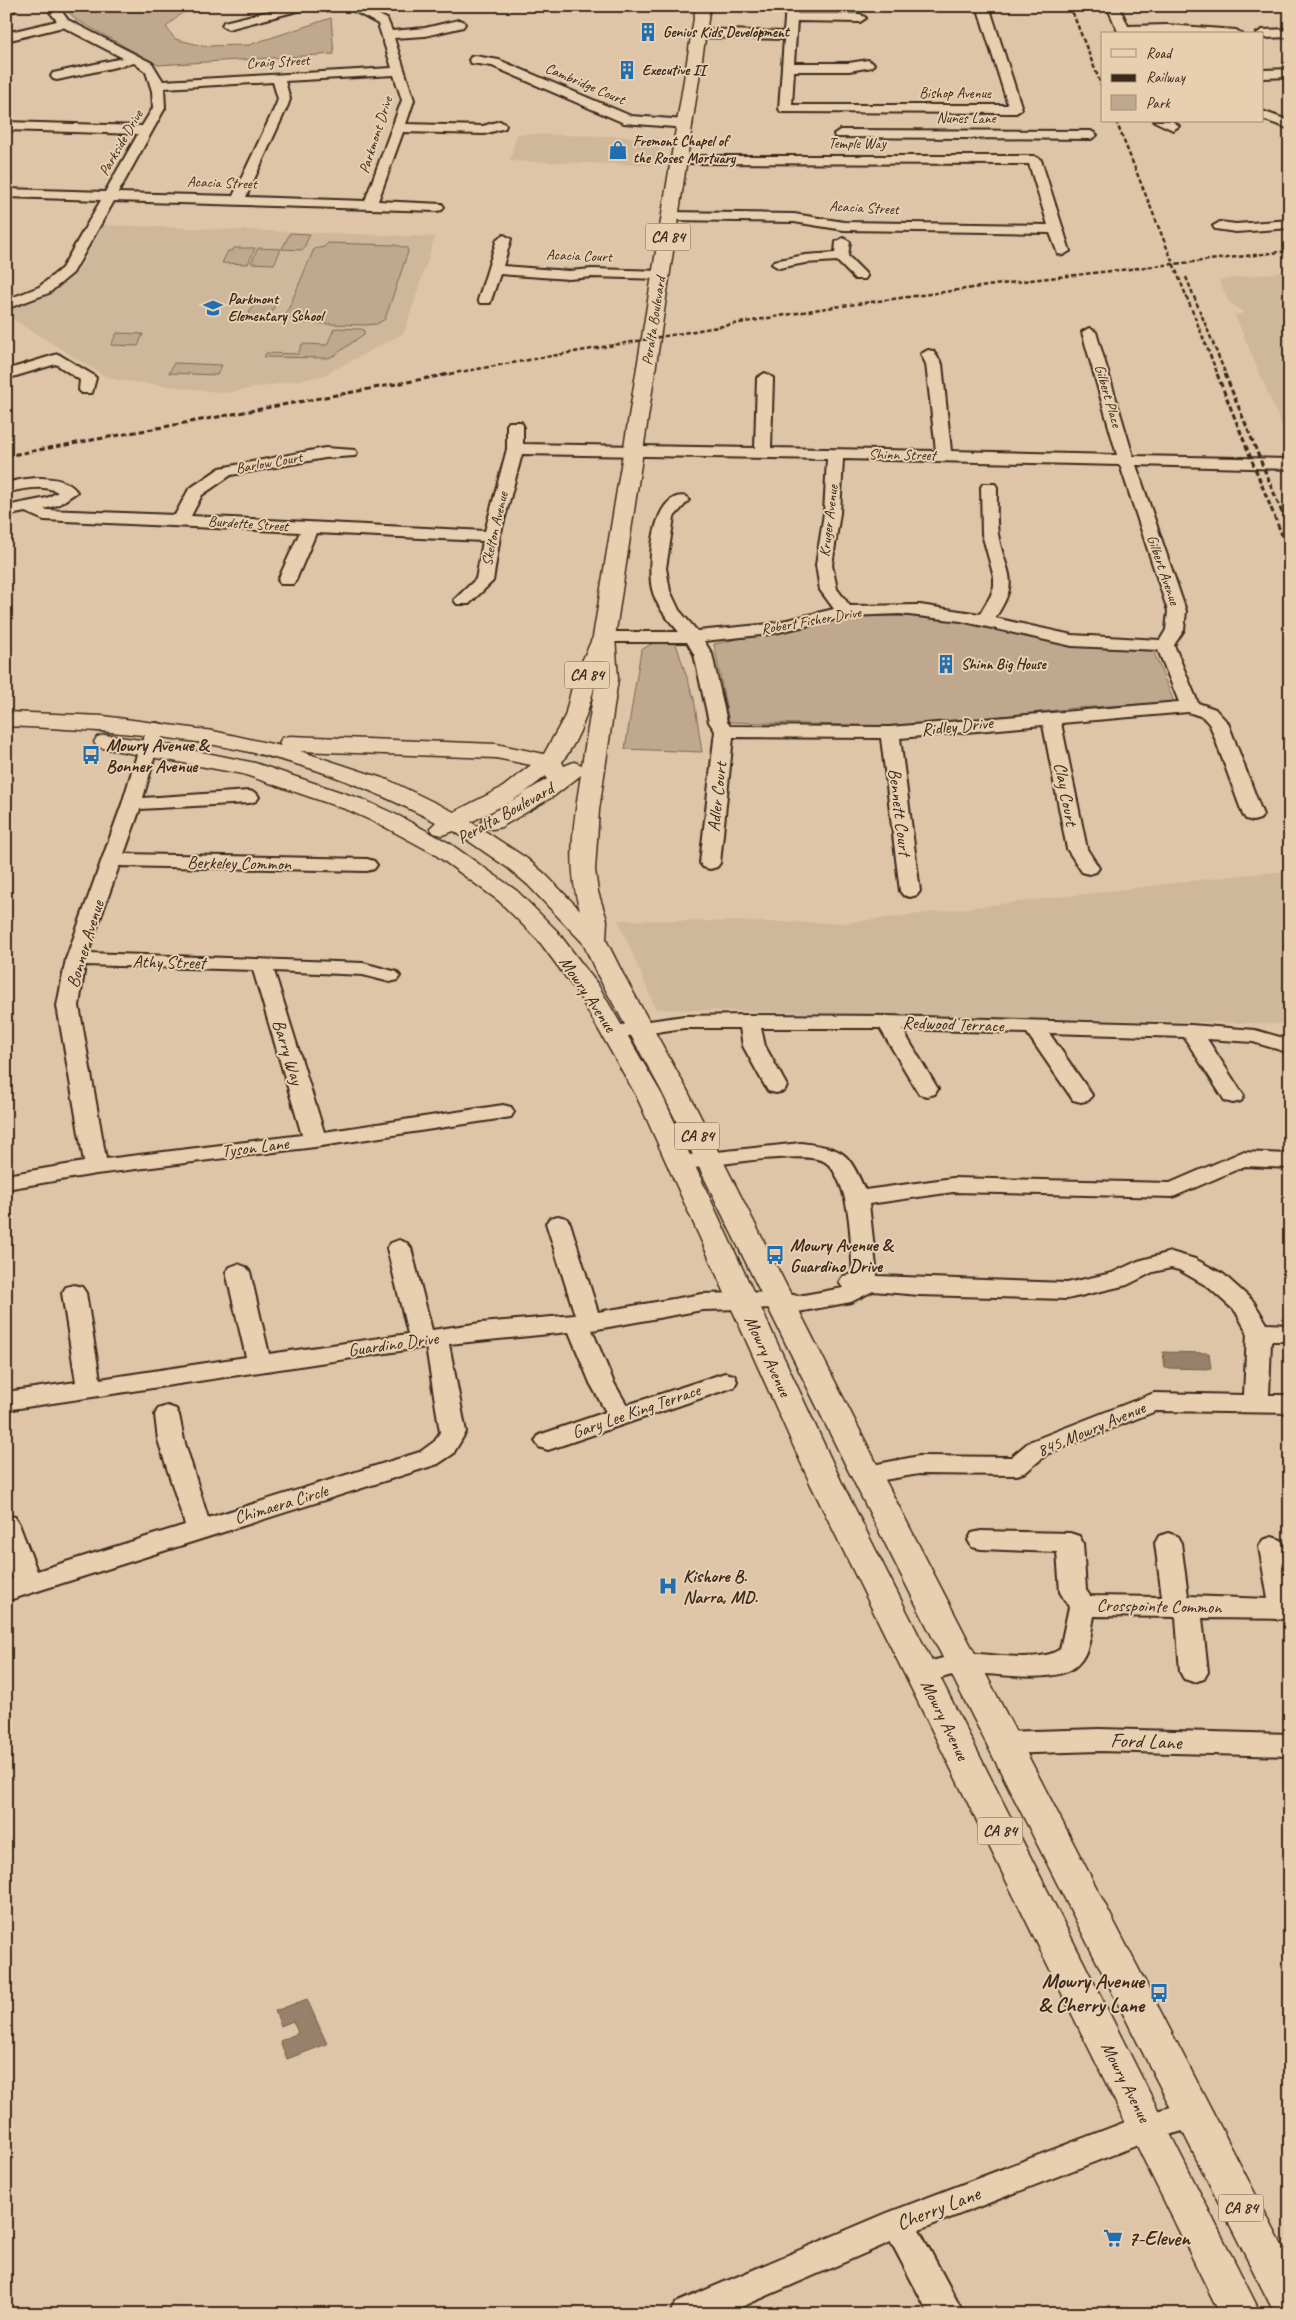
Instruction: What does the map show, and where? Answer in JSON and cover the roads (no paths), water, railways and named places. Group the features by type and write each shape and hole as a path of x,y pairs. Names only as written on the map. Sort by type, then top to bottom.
{"main road":[{"name":"Peralta Boulevard","path":"556,772 576,767 598,738 607,679 604,636 632,451 686,124 703,6"},
{"name":"Peralta Boulevard","path":"432,843 463,827 532,801 556,772 560,749 576,716 585,679 604,636"},
{"path":"496,751 541,741 554,734 576,716"},
{"name":"Mowry Avenue","path":"6,719 77,721 152,738 230,764 287,780 356,805 432,843 508,896 548,936 589,990 627,1030 708,1159 962,1663 1290,2302"},
{"name":"Mowry Avenue","path":"6,736 86,740 152,738 254,746 302,758 380,785 463,827 517,863 537,880 594,940 610,974 648,1095 826,1483 1241,2314"},
{"path":"594,940 595,920 586,892 583,870 587,810 598,738"},
{"name":"Mowry Avenue","path":"254,746 286,742 327,746 496,751 556,772"}],"street":[{"path":"60,6 56,12 64,23 148,66 154,73 158,85"},
{"path":"228,26 305,6"},
{"name":"Parkmont Drive","path":"351,6 383,22 408,100 370,205"},
{"name":"Bishop Avenue","path":"788,67 785,109 1016,109 983,6"},
{"path":"1114,6 1124,32 1167,29 1208,32"},
{"path":"860,18 791,12 788,67 850,67 868,64"},
{"path":"6,37 64,23"},
{"path":"388,35 425,32 459,24"},
{"path":"700,33 790,36"},
{"path":"1264,34 1290,33"},
{"path":"57,76 137,59"},
{"name":"Cambridge Court","path":"475,60 495,63 630,120 686,124"},
{"name":"Craig Street","path":"158,85 399,71"},
{"path":"1264,74 1290,73"},
{"path":"238,200 284,99 278,79"},
{"name":"Parkside Drive","path":"6,305 44,290 68,270 159,108 158,85"},
{"path":"838,109 844,159"},
{"path":"1264,116 1290,125"},
{"path":"1163,122 1173,126"},
{"path":"398,128 484,130 500,125"},
{"path":"6,126 20,132 147,130"},
{"name":"Nunes Lane","path":"840,134 1091,135"},
{"name":"Temple Way","path":"680,160 1034,160 1056,229"},
{"name":"Acacia Street","path":"6,193 436,207"},
{"name":"Acacia Street","path":"671,216 794,218 844,226 1056,229"},
{"path":"1220,226 1236,228 1290,224"},
{"path":"844,226 842,257 860,276"},
{"path":"1056,229 1063,251"},
{"path":"485,300 504,239"},
{"path":"779,264 805,259 842,257"},
{"name":"Acacia Court","path":"495,270 569,275 592,273 662,275"},
{"name":"Gilbert Place","path":"1089,332 1126,460"},
{"path":"928,354 934,364 944,456"},
{"path":"6,375 58,359 88,378 87,390"},
{"path":"762,453 765,378"},
{"name":"Skelton Avenue","path":"462,600 484,581 492,536 515,449 515,425"},
{"name":"Shinn Street","path":"515,449 1290,464"},
{"name":"Barlow Court","path":"181,520 195,492 226,471 325,453 349,453"},
{"name":"Kruger Avenue","path":"836,454 832,513 824,565 829,590 846,612"},
{"name":"Gilbert Avenue","path":"1126,460 1177,611 1175,630 1165,645"},
{"path":"6,488 21,484 56,484 69,492 52,502 29,508"},
{"path":"985,620 997,603 1004,581 990,533 988,487"},
{"path":"681,500 666,516 658,568 661,591 671,612 692,637 703,654 718,722 724,731"},
{"name":"Burdette Street","path":"6,511 29,508 44,516 181,520 492,536"},
{"path":"287,580 310,528"},
{"name":"Robert Fisher Drive","path":"604,636 692,637 770,629 846,612 900,609 985,620 1061,638 1102,643 1165,645"},
{"path":"1165,645 1190,706 1208,713 1219,723 1253,815"},
{"name":"Ridley Drive","path":"724,731 890,733 1050,717 1190,706"},
{"name":"Clay Court","path":"1050,717 1077,849 1089,868"},
{"name":"Adler Court","path":"710,863 724,731"},
{"name":"Bennett Court","path":"890,733 910,891"},
{"name":"Bonner Avenue","path":"96,1167 68,1006 76,960 132,804 152,738"},
{"path":"132,804 249,797"},
{"name":"Berkeley Common","path":"112,860 367,865"},
{"name":"Athy Street","path":"76,960 262,964 363,969 390,976"},
{"name":"Barry Way","path":"262,964 315,1140"},
{"path":"749,1021 754,1046 776,1086"},
{"name":"Redwood Terrace","path":"627,1030 684,1022 887,1022 1191,1031 1255,1036 1290,1047"},
{"path":"887,1022 927,1089"},
{"path":"1034,1027 1081,1095"},
{"path":"1191,1031 1233,1096"},
{"name":"Tyson Lane","path":"6,1182 96,1167 315,1140 503,1112"},
{"path":"680,1163 800,1150 829,1154 842,1165 857,1198 866,1284 1067,1291 1119,1279 1146,1266 1171,1260 1188,1264 1215,1280 1245,1307 1259,1332 1256,1403"},
{"path":"857,1198 953,1185 1173,1190 1242,1159 1290,1161"},
{"path":"558,1223 583,1322 602,1383 621,1416"},
{"name":"Chimaera Circle","path":"17,1588 429,1458 441,1452 449,1443 453,1432 429,1339 399,1248"},
{"path":"238,1272 258,1363"},
{"name":"Guardino Drive","path":"6,1401 481,1331 583,1322 702,1302 780,1300 798,1304 851,1294 866,1284"},
{"path":"74,1293 89,1388"},
{"path":"1259,1332 1290,1333"},
{"name":"Gary Lee King Terrace","path":"548,1441 724,1381"},
{"name":"845 Mowry Avenue","path":"866,1474 919,1465 1016,1466 1038,1448 1154,1402 1290,1404"},
{"path":"167,1415 171,1440 199,1529"},
{"path":"6,1524 17,1588"},
{"path":"981,1540 1070,1543 1073,1592 1083,1606"},
{"path":"1168,1543 1194,1672"},
{"path":"1272,1547 1286,1609"},
{"name":"Crosspointe Common","path":"922,1673 962,1663 1051,1666 1069,1658 1076,1645 1078,1624 1083,1606 1286,1609"},
{"name":"Ford Lane","path":"1003,1742 1098,1740 1290,1745"},
{"name":"Cherry Lane","path":"687,2314 898,2223 1148,2127 1193,2115"},
{"path":"898,2223 947,2314"}],"railway":[{"path":"1070,6 1101,84"},
{"path":"1116,122 1173,264"},
{"path":"1173,264 1290,251"},
{"path":"443,375 820,309 1031,280 1173,264"},
{"path":"1173,264 1218,375"},
{"path":"1186,277 1226,375"},
{"path":"6,456 450,374"},
{"path":"1217,374 1290,555"},
{"path":"1225,374 1290,532"}],"place":[{"name":"Genius Kids Development","path":"648,32"},
{"name":"Executive II","path":"627,70"},
{"name":"Fremont Chapel of the Roses Mortuary","path":"618,150"},
{"name":"Parkmont Elementary School","path":"213,308"},
{"name":"Shinn Big House","path":"946,664"},
{"name":"Mowry Avenue & Bonner Avenue","path":"91,755"},
{"name":"Mowry Avenue & Guardino Drive","path":"775,1255"},
{"name":"Kishore B. Narra, MD.","path":"668,1586"},
{"name":"Mowry Avenue & Cherry Lane","path":"1159,1993"},
{"name":"7-Eleven","path":"1113,2238"}]}
